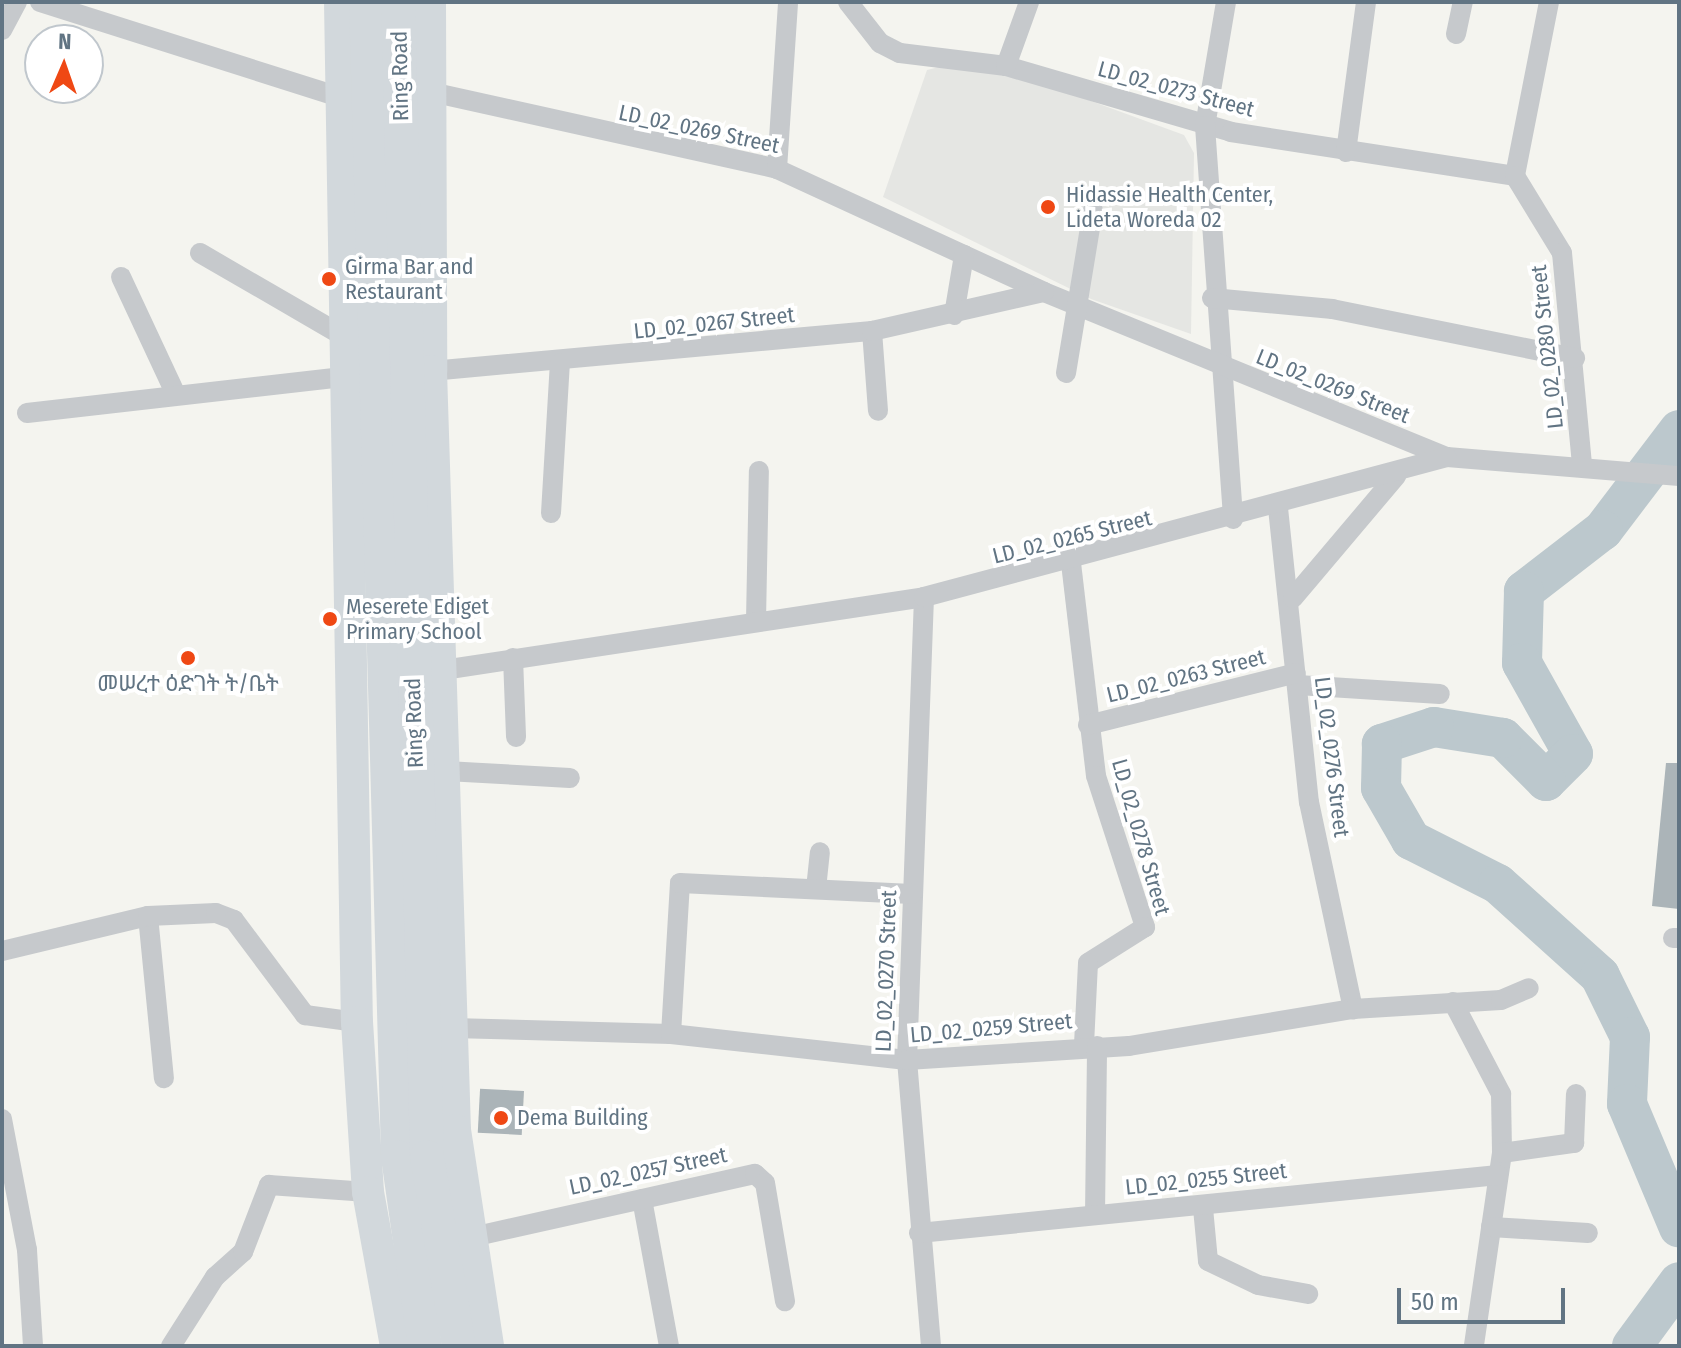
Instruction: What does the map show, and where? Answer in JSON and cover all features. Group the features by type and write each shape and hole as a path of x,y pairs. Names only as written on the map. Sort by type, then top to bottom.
{"highway":[{"name":"Ring Road","path":"366,2 398,1157 425,1346"},
{"name":"Ring Road","path":"398,2 427,1157 459,1346"}],"main road":[{"path":"340,2 343,336 357,1022 368,1192 396,1346"},
{"path":"430,2 431,371 443,670 452,1028 468,1238 488,1346"}],"street":[{"path":"2,30 17,2"},
{"path":"40,2 342,98"},
{"path":"777,169 788,2"},
{"name":"LD_02_0273 Street","path":"848,2 880,43 900,53 1006,66 1205,126 1346,152 1515,176"},
{"path":"1006,66 1029,2"},
{"path":"1226,2 1205,126 1212,298 1233,519"},
{"path":"1346,152 1366,2"},
{"path":"1456,34 1463,2"},
{"path":"1515,176 1549,2"},
{"name":"LD_02_0269 Street","path":"431,92 777,169 1044,292 1078,302 1218,364 1447,457 1582,464 1679,476"},
{"name":"LD_02_0280 Street","path":"1515,176 1562,253 1575,358 1582,464"},
{"path":"1066,373 1093,210"},
{"path":"200,253 343,336"},
{"path":"954,315 964,255"},
{"path":"121,277 176,395"},
{"name":"LD_02_0267 Street","path":"431,371 560,363 872,331 954,315 1044,292"},
{"path":"1212,298 1332,309 1575,358"},
{"path":"872,331 878,411"},
{"path":"551,513 560,363"},
{"path":"27,413 345,377"},
{"name":"LD_02_0265 Street","path":"443,670 924,597 1071,563 1278,508 1396,476 1447,457"},
{"path":"756,621 759,471"},
{"name":"LD_02_0265 Street","path":"1293,598 1396,476"},
{"name":"LD_02_0276 Street","path":"1278,508 1293,598 1309,802 1353,1009"},
{"name":"LD_02_0278 Street","path":"1071,563 1096,776 1145,927 1088,963 1095,1215"},
{"name":"LD_02_0270 Street","path":"924,597 907,1060 919,1233 931,1346"},
{"path":"513,658 516,737"},
{"name":"LD_02_0263 Street","path":"1088,725 1297,679 1440,694"},
{"path":"446,771 570,778"},
{"path":"816,889 820,852"},
{"path":"671,1034 680,883 912,894"},
{"path":"2,951 148,916 196,908 234,920 290,1002 305,1015 357,1022"},
{"path":"148,916 164,1078"},
{"name":"LD_02_0259 Street","path":"452,1028 671,1034 907,1060 1090,1045 1353,1009 1501,1000 1529,988"},
{"path":"1453,1002 1501,1094 1502,1153 1474,1346"},
{"path":"1502,1153 1574,1143 1576,1094"},
{"path":"2,1121 27,1250 33,1346"},
{"name":"LD_02_0255 Street","path":"919,1233 1095,1215 1203,1208 1378,1182 1498,1175"},
{"name":"LD_02_0257 Street","path":"468,1238 642,1199 760,1177 785,1301"},
{"path":"171,1346 215,1277 243,1252 269,1185 368,1192"},
{"path":"642,1199 669,1346"},
{"path":"1203,1208 1208,1261 1258,1285 1308,1294"},
{"path":"1491,1227 1588,1233"}],"shaded area":[{"name":"Hidassie Health Center, Lideta Woreda 02","path":"951,64 990,64 1184,135 1194,153 1191,334 1091,299 883,197 927,70"}],"building":[{"path":"1666,763 1679,763 1679,909 1652,906"},
{"name":"Dema Building","path":"480,1089 524,1091 522,1135 478,1133"}],"waterway":[{"path":"1679,430 1603,530 1524,591 1522,663 1573,754 1546,781 1503,738 1434,727 1382,744 1381,788 1411,840 1498,884 1600,976 1630,1037 1627,1104 1679,1228"},
{"path":"1632,1346 1679,1282"}],"place":[{"name":"Hidassie Health Center, Lideta Woreda 02","path":"1048,207"},
{"name":"Girma Bar and Restaurant","path":"329,279"},
{"name":"Meserete Ediget Primary School","path":"330,619"},
{"name":"መሠረተ ዕድገት ት/ቤት","path":"188,658"},
{"name":"Dema Building","path":"501,1118"}]}
